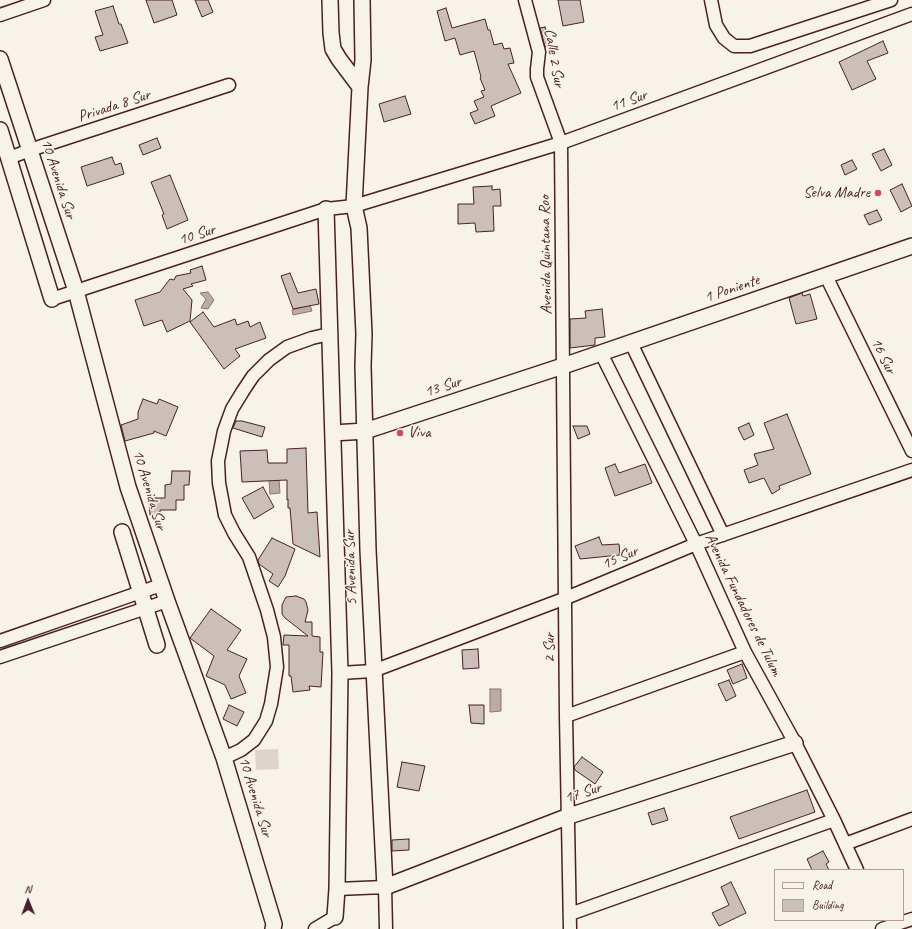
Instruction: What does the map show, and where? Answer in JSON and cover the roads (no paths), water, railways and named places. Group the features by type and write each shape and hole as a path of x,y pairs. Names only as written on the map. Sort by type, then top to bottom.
{"street":[{"path":"0,15 44,0"},
{"path":"330,0 333,49 360,87"},
{"name":"5 Avenida Sur","path":"362,0 363,60 360,87 354,206 359,228 364,334 363,366 368,550 386,929"},
{"name":"Calle 2 Sur","path":"525,0 539,52 537,69 538,77 561,143"},
{"path":"711,0 716,25 724,38 734,46 750,46 891,0"},
{"name":"11 Sur","path":"354,206 561,143 912,14"},
{"name":"10 Avenida Sur","path":"0,59 76,291 128,487 161,585 224,758 274,924 273,929"},
{"name":"Privada 8 Sur","path":"9,158 229,85"},
{"path":"0,130 52,299"},
{"name":"Avenida Quintana Roo","path":"561,143 563,366"},
{"name":"10 Sur","path":"52,299 326,209 354,206"},
{"path":"316,929 335,917 337,889 340,673 326,209"},
{"name":"1 Poniente","path":"563,366 912,246"},
{"name":"16 Sur","path":"826,276 912,450"},
{"path":"224,758 241,750 254,740 266,721 271,704 277,667 274,637 267,610 249,557 234,534 225,515 219,483 218,461 224,431 232,409 243,391 253,376 270,360 287,347 312,338 329,334"},
{"path":"632,343 723,535"},
{"name":"Avenida Fundadores de Tulum","path":"601,353 696,544 746,652 795,743 834,820 857,869"},
{"name":"13 Sur","path":"332,433 365,431 563,366"},
{"name":"2 Sur","path":"563,366 566,716 570,929"},
{"name":"15 Sur","path":"340,673 373,671 566,598 696,544 912,470"},
{"path":"122,532 157,645"},
{"path":"0,641 161,585"},
{"path":"0,657 167,601"},
{"path":"566,716 746,652"},
{"name":"17 Sur","path":"385,887 569,816 795,743"},
{"path":"845,844 912,819"},
{"path":"570,914 834,820"},
{"path":"337,889 385,887"},
{"path":"883,927 912,919"}],"place":[{"name":"Selva Madre","path":"878,193"},
{"name":"Viva","path":"400,433"}]}
